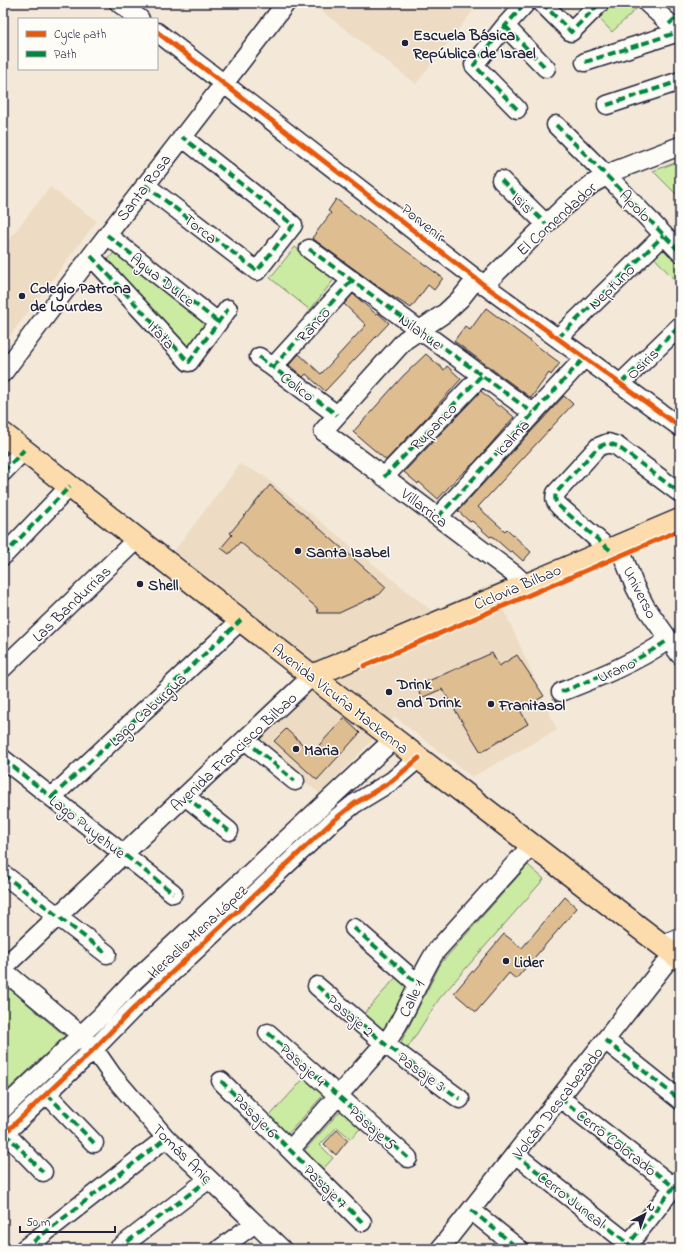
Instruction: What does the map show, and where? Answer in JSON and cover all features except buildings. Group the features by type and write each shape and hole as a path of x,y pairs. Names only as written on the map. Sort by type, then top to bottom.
{"main road":[{"name":"Avenida Vicuña Mackenna","path":"3,434 138,538 312,676 532,845 674,949"},
{"name":"Avenida Francisco Bilbao","path":"312,676 680,520"}],"street":[{"path":"119,3 139,18"},
{"name":"Santa Rosa","path":"3,373 223,83 286,3"},
{"path":"517,109 474,65 505,26 526,3"},
{"path":"542,3 571,32 600,3"},
{"path":"647,3 677,26"},
{"path":"505,26 546,68"},
{"path":"585,62 677,26"},
{"name":"Porvenir","path":"158,33 480,282 680,427"},
{"path":"607,105 680,80"},
{"name":"Apolo","path":"556,125 680,252"},
{"name":"Torca","path":"145,185 257,271 293,225 182,137"},
{"name":"El Comendador","path":"322,431 399,346 410,336 438,319 578,194 606,175 680,146"},
{"name":"Isis","path":"500,180 546,224"},
{"name":"Agua Dulce","path":"107,235 223,316"},
{"name":"Neptuno","path":"558,338 664,235"},
{"name":"Nilahue","path":"310,249 533,413"},
{"name":"Itata","path":"91,256 189,362 223,316"},
{"name":"Ranco","path":"266,362 352,280"},
{"name":"Osiris","path":"621,383 680,326"},
{"name":"Icalma","path":"438,516 585,357"},
{"name":"Colico","path":"266,362 337,415"},
{"name":"Rupanco","path":"384,477 482,375"},
{"name":"Villarrica","path":"322,431 438,516 514,574 526,585"},
{"path":"614,548 560,508 556,503 555,498 556,493 598,447 608,443 617,446 680,493"},
{"path":"3,472 24,450"},
{"path":"3,556 70,486"},
{"name":"Las Bandurrias","path":"3,668 138,538"},
{"name":"Universo","path":"614,548 640,596 668,640 680,655"},
{"name":"Lago Caburgua","path":"52,797 241,620"},
{"name":"Urano","path":"561,692 626,666 668,640"},
{"name":"Avenida Francisco Bilbao","path":"3,969 312,676"},
{"name":"Heraclio Mena López","path":"3,1109 81,1035 122,993 394,739"},
{"path":"245,740 295,781"},
{"name":"Heraclio Mena López","path":"4,1134 94,1049 132,1010 333,821 354,804 402,773 419,758"},
{"name":"Lago Puyehue","path":"3,759 174,892"},
{"path":"358,773 365,771 375,775 378,781 377,790"},
{"path":"185,796 229,831"},
{"name":"Calle 1","path":"290,1150 385,1044 397,1026 436,951 532,845"},
{"path":"3,874 107,954"},
{"path":"206,914 206,922 210,926 216,928 222,926"},
{"path":"354,928 418,984"},
{"name":"Volcán Descabezado","path":"440,1249 560,1098 674,949"},
{"name":"Tomás Anic","path":"3,969 81,1035 94,1049 112,1075 166,1138 282,1249"},
{"name":"Pasaje 2","path":"317,986 385,1044"},
{"name":"Pasaje 4","path":"268,1033 338,1096"},
{"path":"605,1040 680,1100"},
{"name":"Pasaje 3","path":"385,1044 460,1099"},
{"name":"Pasaje 6","path":"221,1081 290,1150"},
{"path":"46,1094 94,1143"},
{"name":"Pasaje 5","path":"338,1096 408,1158"},
{"name":"Cerro Colorado","path":"560,1098 677,1183"},
{"path":"4,1134 43,1172"},
{"path":"24,1249 166,1138"},
{"name":"Pasaje 7","path":"290,1150 362,1222"},
{"name":"Cerro Juncal","path":"515,1154 627,1246"},
{"path":"118,1249 209,1179"},
{"path":"627,1246 677,1183"},
{"path":"471,1210 519,1249"},
{"path":"220,1249 255,1223"}],"shaded area":[{"name":"Escuela Básica República de Israel","path":"311,3 479,3 416,84"},
{"name":"Colegio Patrona de Lourdes","path":"50,187 97,221 3,345 3,247"},
{"path":"240,464 264,476 432,611 493,584 557,730 472,777 395,717 320,794 254,740 327,677 174,551"}],"green space":[{"path":"608,3 630,3 636,9 612,32 596,15"},
{"path":"680,161 680,198 653,171"},
{"path":"664,244 680,261 680,286 652,255"},
{"path":"295,247 335,278 310,310 270,278"},
{"path":"117,249 209,325 190,351 103,266"},
{"path":"528,865 544,879 439,999 407,1049 400,1044 441,963"},
{"path":"397,976 407,985 384,1032 363,1015"},
{"path":"10,989 65,1036 3,1094 3,994"},
{"path":"307,1075 326,1092 286,1136 267,1119"},
{"path":"344,1107 364,1124 351,1139 337,1127 320,1145 333,1158 323,1169 304,1151"}],"marked path":[{"path":"517,109 474,65 505,26 526,3"},
{"path":"542,3 571,32 600,3"},
{"path":"669,24 680,14"},
{"path":"505,26 546,68"},
{"path":"585,62 679,32"},
{"path":"607,105 680,81"},
{"path":"556,125 680,252"},
{"path":"145,185 257,271 293,225 182,137"},
{"path":"501,180 546,224"},
{"path":"107,235 218,322"},
{"path":"558,338 664,235"},
{"path":"309,249 533,413"},
{"path":"91,256 189,362 228,309"},
{"path":"273,367 352,280"},
{"path":"621,383 680,326"},
{"path":"259,357 337,415"},
{"path":"438,517 585,357"},
{"path":"384,477 482,375"},
{"path":"610,550 560,507 556,503 555,499 556,493 598,447 608,443 617,446 680,493"},
{"path":"3,472 24,450"},
{"path":"3,556 70,486"},
{"path":"52,797 241,620"},
{"path":"561,692 630,663 668,640"},
{"path":"245,740 295,781"},
{"path":"3,759 173,893"},
{"path":"185,796 229,831"},
{"path":"3,874 107,954"},
{"path":"354,928 418,984"},
{"path":"317,986 385,1044 460,1099"},
{"path":"268,1033 408,1158"},
{"path":"605,1040 680,1100"},
{"path":"221,1081 362,1222"},
{"path":"47,1094 94,1143"},
{"path":"560,1098 674,1187"},
{"path":"5,1133 43,1172"},
{"path":"24,1249 166,1138"},
{"path":"515,1154 629,1244"},
{"path":"118,1249 209,1179"},
{"path":"625,1249 680,1179"},
{"path":"471,1210 519,1249"}],"cycle path":[{"path":"158,33 484,285 680,427"},
{"name":"Ciclovia Bilbao","path":"364,666 680,530"},
{"path":"3,1135 94,1049 132,1010 333,821 354,804 392,781 419,758"}],"place":[{"name":"Escuela Básica República de Israel","path":"405,43"},
{"name":"Colegio Patrona de Lourdes","path":"22,296"},
{"name":"Santa Isabel","path":"298,551"},
{"name":"Shell","path":"140,584"},
{"name":"Drink and Drink","path":"389,692"},
{"name":"Franitasol","path":"491,704"},
{"name":"Maria","path":"296,749"},
{"name":"Lider","path":"506,961"}]}
